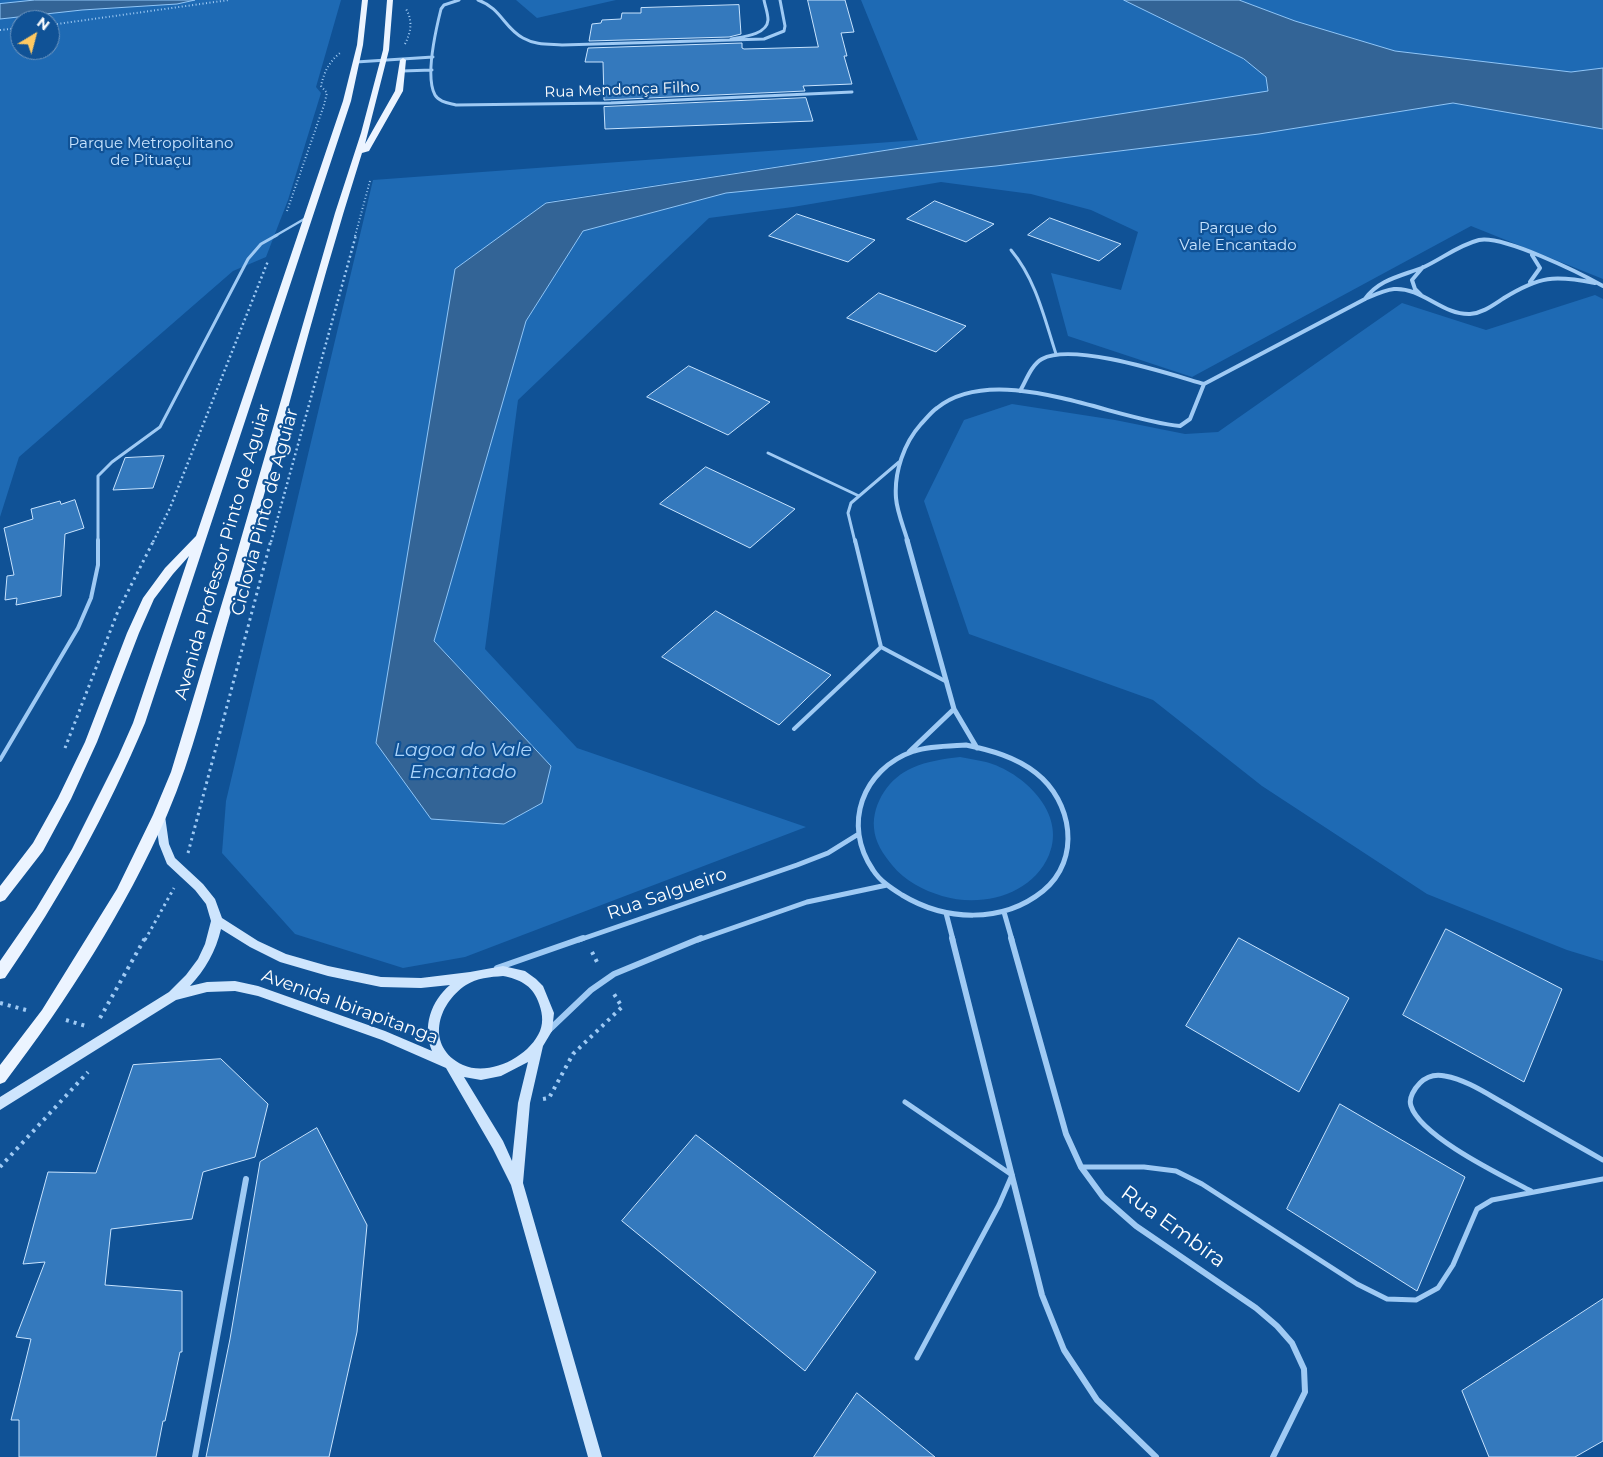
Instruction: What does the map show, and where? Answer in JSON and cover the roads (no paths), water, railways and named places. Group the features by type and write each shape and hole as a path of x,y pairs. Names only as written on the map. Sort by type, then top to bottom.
{"main road":[{"name":"Avenida Professor Pinto de Aguiar","path":"0,973 24,940 89,834 115,780 139,723 344,109 360,45 364,0"},
{"name":"Avenida Professor Pinto de Aguiar","path":"0,1077 47,1015 122,893 160,815 177,772 282,419 339,213 355,169 384,60 390,0"},
{"path":"355,169 399,91 406,59"},
{"path":"0,896 38,847 64,799 90,742 133,633 149,598 169,571 202,535"},
{"path":"160,815 164,844 171,861 199,887 211,902 217,921 213,941 196,974 173,996"},
{"name":"Avenida Ibirapitanga","path":"217,921 254,944 284,958 328,971 381,982 421,983 477,975"},
{"path":"503,971 521,976 536,985 546,1000 548,1018 542,1039 529,1055 515,1066 499,1072 482,1074 465,1072 450,1065 439,1053 433,1040 432,1025 436,1010 457,985 477,975 503,971"},
{"name":"Avenida Ibirapitanga","path":"0,1104 173,996 207,987 234,986 258,991 385,1036 450,1065 493,1136 516,1184 595,1457"},
{"name":"Avenida Ibirapitanga","path":"516,1184 524,1104 542,1039"}],"street":[{"name":"Rua Mendonça Filho","path":"459,0 444,5 440,9 431,80 434,94 438,98 456,105 611,102 852,92"},
{"path":"478,0 493,5 519,35 532,42 546,44 749,41 780,34 784,31 785,26 780,0"},
{"path":"721,41 743,37 764,28 768,19 764,0"},
{"path":"356,62 433,57"},
{"path":"402,71 432,70"},
{"path":"1365,299 1372,289 1405,272 1423,267 1464,245 1480,240 1499,241 1547,260 1603,286"},
{"path":"1530,282 1540,268 1532,255"},
{"path":"1423,267 1412,280 1415,289 1424,298"},
{"path":"976,748 954,710 948,682 896,499 896,479 899,462 924,419 938,407 972,392 991,390 1020,391 1051,396 1158,423 1180,426 1190,419 1204,384 1365,299 1398,289 1424,298 1447,310 1460,314 1471,314 1491,306 1530,282 1557,276 1595,283"},
{"path":"1020,391 1036,364 1042,359 1066,353 1090,356 1204,384"},
{"path":"908,754 936,746 966,745 994,751 1021,763 1044,780 1060,802 1069,825 1068,850 1060,873 1042,893 1017,908 1004,912 981,916 946,913 934,911 908,900 886,885 872,870 857,835 857,810 866,787 884,768 908,754 954,710"},
{"name":"Rua Salgueiro","path":"477,975 797,866 828,853 857,835"},
{"path":"542,1039 584,997 606,979 644,961 727,928 824,897 848,890 886,885"},
{"name":"Rua Embira","path":"1004,912 1066,1134 1081,1167 1103,1197 1136,1226 1256,1308 1277,1326 1292,1343 1304,1369 1305,1392 1273,1457"},
{"path":"946,913 1042,1295 1064,1350 1097,1400 1156,1457"},
{"path":"195,1457 246,1179"}],"lane":[{"path":"0,760 78,628 92,598 98,566 98,476 115,459 148,439 160,426 248,259 255,250 308,217"},
{"path":"1011,250 1022,262 1030,279 1056,354"},
{"path":"768,453 859,496"},
{"path":"899,462 851,503 848,513 881,647 948,682"},
{"path":"794,729 881,647"},
{"path":"1531,1192 1441,1139 1420,1122 1411,1106 1413,1090 1424,1078 1443,1075 1467,1084 1603,1160"},
{"path":"905,1102 1012,1175 999,1205 917,1358"},
{"path":"1081,1167 1144,1167 1176,1171 1202,1184 1357,1284 1387,1299 1416,1300 1438,1288 1452,1264 1477,1209 1492,1200 1603,1178"}],"water":[{"path":"35,0 195,0 177,4 60,12 60,10 10,10 10,18 0,19 0,4"},
{"name":"Lagoa do Vale Encantado","path":"1124,0 1239,0 1295,21 1395,51 1571,72 1603,68 1603,129 1453,103 1259,134 996,166 726,193 583,231 526,321 434,641 551,766 542,803 504,824 431,819 376,743 455,269 546,203 1268,91 1266,77 1244,59"}],"park label":[{"name":"Parque Metropolitano de Pituaçu","path":"151,152"},
{"name":"Parque do Vale Encantado","path":"1238,238"}]}
